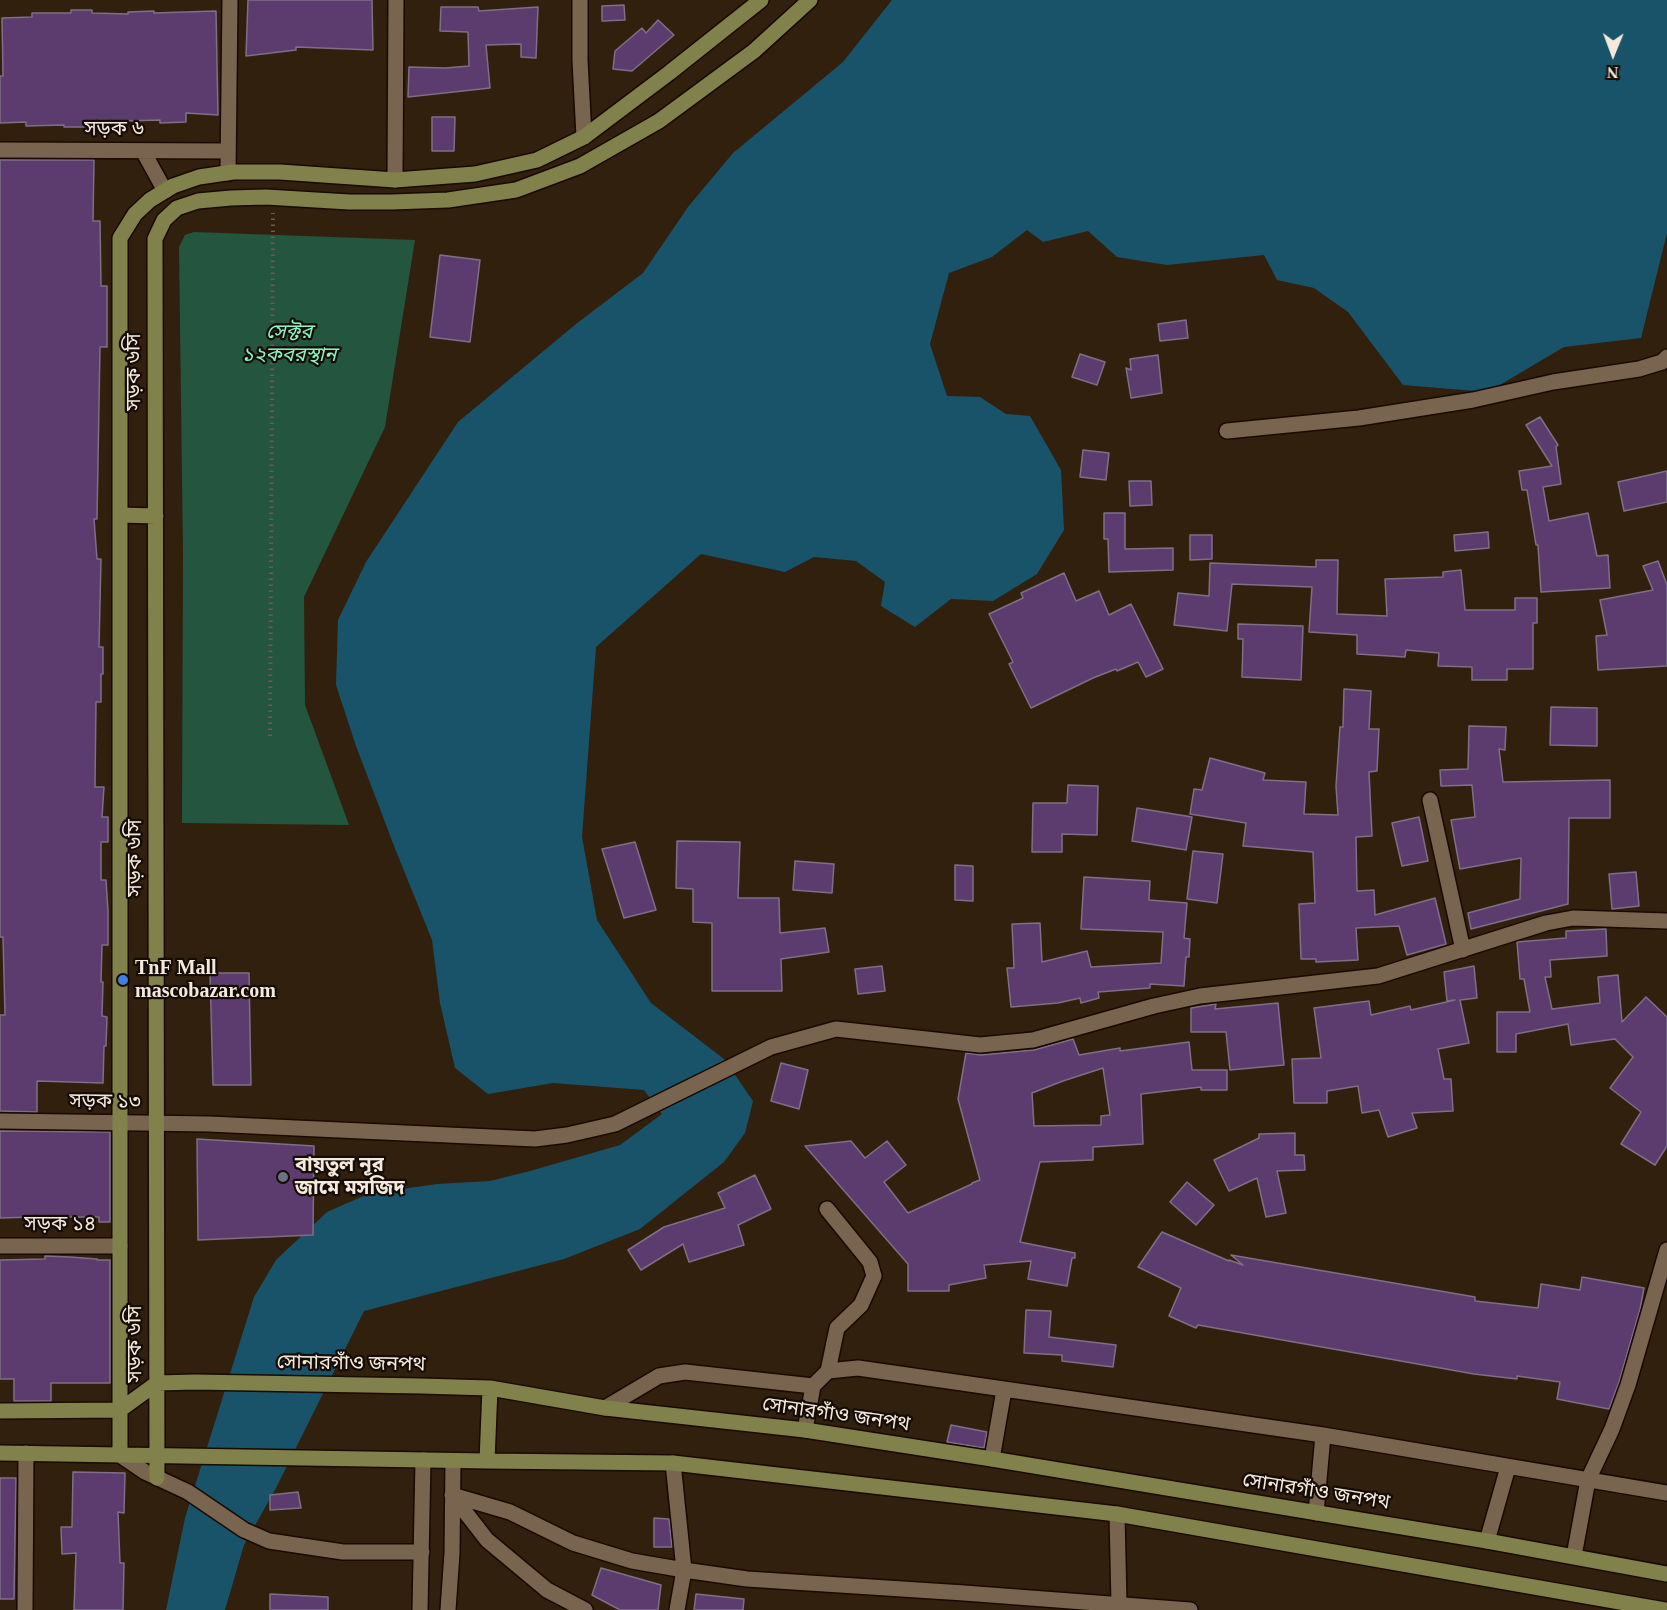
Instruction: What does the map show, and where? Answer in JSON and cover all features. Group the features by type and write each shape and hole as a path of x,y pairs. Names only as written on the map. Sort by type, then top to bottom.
{"street":[{"path":"228,173 230,0"},
{"path":"395,180 396,0"},
{"path":"580,0 584,137"},
{"path":"759,1 584,137 537,160 475,174 395,180 280,172 228,173 199,177 173,186 145,205 164,220 177,208 198,201 231,198 273,197 349,202 448,200 516,190 580,166 659,121 754,51 810,0"},
{"name":"সড়ক ৬","path":"0,150 228,151"},
{"path":"143,152 165,191"},
{"name":"সড়ক ৬সি","path":"120,1455 120,238 135,214 145,205"},
{"name":"সড়ক ৬সি","path":"157,1478 155,239 164,220"},
{"path":"1227,431 1359,418 1473,400 1553,382 1639,369 1662,362 1667,357"},
{"path":"120,515 156,516"},
{"path":"1430,800 1463,950"},
{"name":"সড়ক ১৩","path":"0,1121 209,1124 535,1139 567,1136 615,1124 771,1047 836,1029 980,1045 1033,1040 1154,1006 1200,996 1378,976 1546,923 1572,918 1667,921"},
{"path":"805,1431 813,1386 828,1371 837,1328 861,1305 874,1276 870,1262 827,1209"},
{"name":"সড়ক ১৪","path":"0,1246 120,1246"},
{"path":"1574,1556 1588,1480 1612,1429 1629,1385 1667,1250"},
{"path":"828,1371 858,1368 1323,1435 1667,1493"},
{"path":"605,1408 659,1376 685,1372 813,1386"},
{"path":"0,1411 120,1410 157,1383"},
{"name":"সোনারগাঁও জনপথ","path":"157,1383 490,1388 605,1408 805,1431 992,1459 1487,1541 1667,1574"},
{"path":"487,1461 490,1388"},
{"path":"992,1459 1004,1390"},
{"path":"1316,1513 1323,1435"},
{"path":"0,1452 674,1463 1117,1514 1665,1610"},
{"path":"25,1610 26,1453"},
{"path":"120,1455 145,1472 188,1492 244,1530 269,1541 343,1552 422,1552"},
{"path":"420,1610 423,1460"},
{"path":"448,1610 452,1554 453,1461"},
{"path":"674,1463 684,1570 677,1610"},
{"path":"1487,1541 1508,1467"},
{"path":"452,1495 510,1512 573,1543 632,1561 684,1570 747,1579 1190,1610"},
{"path":"452,1495 487,1540 547,1590 585,1610"},
{"path":"1117,1514 1119,1604"}],"path":[{"path":"270,736 273,197"}],"green space":[{"name":"সেক্টর ১২কবরস্থান","path":"194,232 415,240 385,427 304,597 305,705 349,825 182,823 183,552 179,247 185,235"}],"water":[{"path":"892,0 1667,0 1667,233 1641,338 1564,347 1488,392 1403,385 1348,312 1314,288 1277,280 1264,255 1167,265 1117,257 1088,231 1043,242 1027,230 992,257 949,273 930,344 947,396 980,397 1006,414 1030,416 1061,470 1064,530 1037,574 993,601 951,599 915,627 881,606 885,582 856,561 814,557 785,572 701,554 596,647 582,837 597,920 651,1003 724,1059 753,1101 745,1133 724,1162 640,1229 564,1259 364,1311 276,1488 244,1545 225,1610 166,1610 185,1518 254,1297 276,1260 327,1212 368,1194 437,1184 490,1181 530,1171 620,1145 662,1114 644,1090 553,1083 488,1094 455,1068 440,1003 432,940 356,746 336,685 338,620 366,562 458,422 576,324 643,273 688,207 733,153 843,62"}],"building":[{"path":"248,0 372,0 373,50 296,47 296,50 246,56"},
{"path":"624,5 625,20 602,21 602,6"},
{"path":"441,7 478,7 479,11 538,7 536,58 521,57 521,44 486,45 490,88 408,97 409,67 469,66 468,32 440,31"},
{"path":"71,10 128,14 128,12 154,11 154,13 216,11 218,115 186,113 186,122 124,121 124,126 64,127 64,125 26,126 26,122 0,123 0,76 3,76 2,18 32,17 32,13 71,13"},
{"path":"658,20 674,35 632,71 613,69 615,51 642,28 646,33"},
{"path":"432,117 455,117 454,151 432,151"},
{"path":"0,160 94,160 93,221 100,221 101,286 107,286 107,347 100,347 97,519 94,519 97,559 101,559 99,647 103,647 101,702 96,702 95,787 104,787 102,817 108,817 108,842 101,842 101,880 106,880 108,911 108,945 102,945 102,1016 107,1017 103,1083 37,1081 37,1112 0,1111 0,1015 5,1015 3,937 0,937"},
{"path":"440,255 480,260 470,342 430,337"},
{"path":"1186,320 1188,338 1160,341 1158,324"},
{"path":"1080,354 1105,362 1097,385 1072,377"},
{"path":"1158,355 1162,393 1131,398 1126,368 1131,370 1130,359"},
{"path":"1540,417 1558,445 1556,447 1561,484 1543,487 1549,521 1588,513 1597,556 1608,555 1610,588 1541,592 1538,545 1536,545 1527,490 1522,490 1519,471 1552,466 1526,425"},
{"path":"1083,450 1109,453 1106,480 1080,477"},
{"path":"1667,471 1667,502 1624,511 1618,482"},
{"path":"1129,481 1151,481 1152,505 1130,506"},
{"path":"1104,513 1125,513 1125,549 1173,548 1173,570 1109,572 1108,539 1104,539"},
{"path":"1488,532 1489,548 1455,551 1454,535"},
{"path":"1190,535 1212,535 1212,559 1190,560"},
{"path":"1316,560 1338,560 1337,614 1387,616 1385,579 1443,577 1443,572 1461,570 1465,610 1515,610 1515,598 1537,598 1537,623 1533,623 1533,669 1507,669 1507,680 1472,680 1472,667 1438,666 1439,653 1406,650 1405,657 1357,654 1357,635 1309,632 1312,587 1232,584 1227,631 1174,625 1178,593 1209,596 1210,563 1316,567"},
{"path":"1658,561 1667,585 1667,666 1598,670 1596,636 1607,635 1600,600 1653,590 1643,566"},
{"path":"1064,573 1076,601 1099,591 1109,615 1131,604 1163,669 1146,677 1138,662 1093,678 1031,708 1009,664 1013,662 989,614 1023,598 1021,593"},
{"path":"1238,624 1303,626 1301,680 1242,677 1243,639 1238,639"},
{"path":"1344,689 1371,691 1369,729 1379,729 1377,771 1369,772 1372,836 1356,837 1357,891 1374,890 1375,915 1435,898 1446,944 1407,955 1399,926 1356,928 1358,960 1316,962 1316,959 1301,959 1299,904 1315,903 1313,852 1243,846 1246,823 1190,814 1194,789 1202,790 1210,758 1265,773 1263,780 1306,782 1304,814 1338,815 1336,786 1340,727 1343,727"},
{"path":"1551,707 1597,708 1597,746 1550,745"},
{"path":"1469,726 1506,727 1505,750 1499,749 1503,782 1610,780 1610,818 1569,818 1568,904 1471,929 1468,913 1520,899 1521,858 1460,869 1451,820 1475,817 1472,785 1441,786 1440,770 1468,769"},
{"path":"1068,785 1098,786 1097,835 1062,834 1062,852 1032,852 1033,803 1067,803"},
{"path":"1137,808 1192,817 1186,850 1132,841"},
{"path":"1419,817 1428,861 1402,866 1392,823"},
{"path":"677,841 740,842 738,898 779,898 780,933 825,928 829,952 781,959 782,991 712,991 712,923 693,922 693,889 676,888"},
{"path":"635,842 656,910 624,918 602,849"},
{"path":"1193,851 1223,854 1217,903 1187,899"},
{"path":"795,861 834,864 832,893 793,890"},
{"path":"955,865 973,866 973,901 955,900"},
{"path":"1636,872 1639,906 1612,909 1609,874"},
{"path":"1084,877 1150,881 1149,900 1187,903 1184,938 1190,939 1184,986 1150,984 1150,988 1098,992 1099,998 1081,1003 1080,998 1058,1003 1011,1007 1007,968 1014,968 1012,924 1040,923 1042,962 1087,951 1091,967 1161,963 1163,932 1081,929"},
{"path":"1606,929 1607,956 1550,960 1551,977 1545,977 1552,1009 1600,1003 1598,977 1618,975 1622,1022 1646,997 1667,1017 1667,1146 1655,1165 1621,1144 1641,1112 1610,1088 1633,1057 1615,1039 1571,1045 1568,1024 1516,1034 1516,1052 1497,1052 1497,1012 1530,1012 1524,979 1520,979 1517,942 1566,938 1566,931"},
{"path":"882,966 885,991 858,994 855,969"},
{"path":"1474,966 1477,998 1460,1000 1469,1043 1438,1049 1444,1079 1451,1079 1453,1111 1412,1113 1417,1128 1388,1137 1379,1110 1362,1113 1358,1086 1327,1091 1327,1103 1294,1103 1292,1059 1321,1058 1314,1008 1369,1001 1371,1015 1410,1006 1411,1010 1455,1000 1447,1001 1444,972"},
{"path":"210,973 249,973 251,1085 213,1085"},
{"path":"1278,1003 1284,1065 1230,1070 1226,1032 1191,1032 1191,1008 1216,1004 1215,1009"},
{"path":"1073,1039 1079,1055 1120,1048 1120,1051 1189,1042 1192,1070 1227,1070 1227,1090 1201,1090 1201,1087 1141,1094 1143,1144 1093,1147 1093,1160 1040,1162 1020,1242 1075,1253 1067,1286 1028,1279 1031,1261 984,1265 986,1278 949,1285 949,1291 908,1291 908,1264 805,1146 851,1141 865,1158 887,1141 906,1165 884,1182 908,1213 980,1180 958,1099 966,1053 981,1055 1034,1050","holes":["1103,1068 1110,1115 1101,1116 1101,1125 1034,1126 1032,1093"]},
{"path":"781,1063 808,1070 799,1109 771,1101"},
{"path":"0,1131 110,1132 110,1222 99,1222 99,1217 0,1218"},
{"path":"1295,1133 1295,1155 1304,1155 1305,1170 1277,1171 1286,1213 1266,1217 1257,1178 1229,1191 1214,1160 1259,1138 1259,1134"},
{"path":"197,1139 314,1146 313,1235 198,1240"},
{"path":"755,1175 771,1209 738,1225 744,1245 689,1262 683,1244 641,1270 628,1250 664,1227 725,1208 718,1193"},
{"path":"1187,1182 1214,1205 1196,1225 1170,1202"},
{"path":"1162,1232 1243,1265 1231,1255 1475,1297 1475,1301 1538,1308 1541,1284 1580,1290 1582,1277 1644,1288 1619,1382 1609,1409 1557,1399 1560,1382 1517,1376 1517,1379 1474,1374 1198,1325 1196,1328 1169,1316 1181,1288 1138,1267"},
{"path":"45,1256 110,1260 110,1383 51,1383 51,1401 14,1401 14,1379 0,1379 0,1260 45,1259"},
{"path":"1026,1310 1051,1311 1049,1337 1116,1345 1113,1367 1062,1361 1062,1355 1024,1353"},
{"path":"951,1425 987,1432 984,1448 947,1442"},
{"path":"73,1472 125,1473 124,1513 118,1512 120,1563 124,1563 123,1610 74,1610 76,1553 62,1554 61,1527 72,1527"},
{"path":"0,1478 16,1478 14,1599 0,1599"},
{"path":"298,1492 301,1508 270,1510 270,1495"},
{"path":"654,1518 669,1519 672,1547 654,1547"},
{"path":"601,1568 661,1585 658,1610 620,1610 592,1595"},
{"path":"270,1594 328,1597 328,1610 270,1610"},
{"path":"696,1594 744,1599 743,1610 694,1610"}],"place":[{"name":"TnF Mall mascobazar.com","path":"123,980"},
{"name":"বায়তুল নূর জামে মসজিদ","path":"283,1177"}]}
